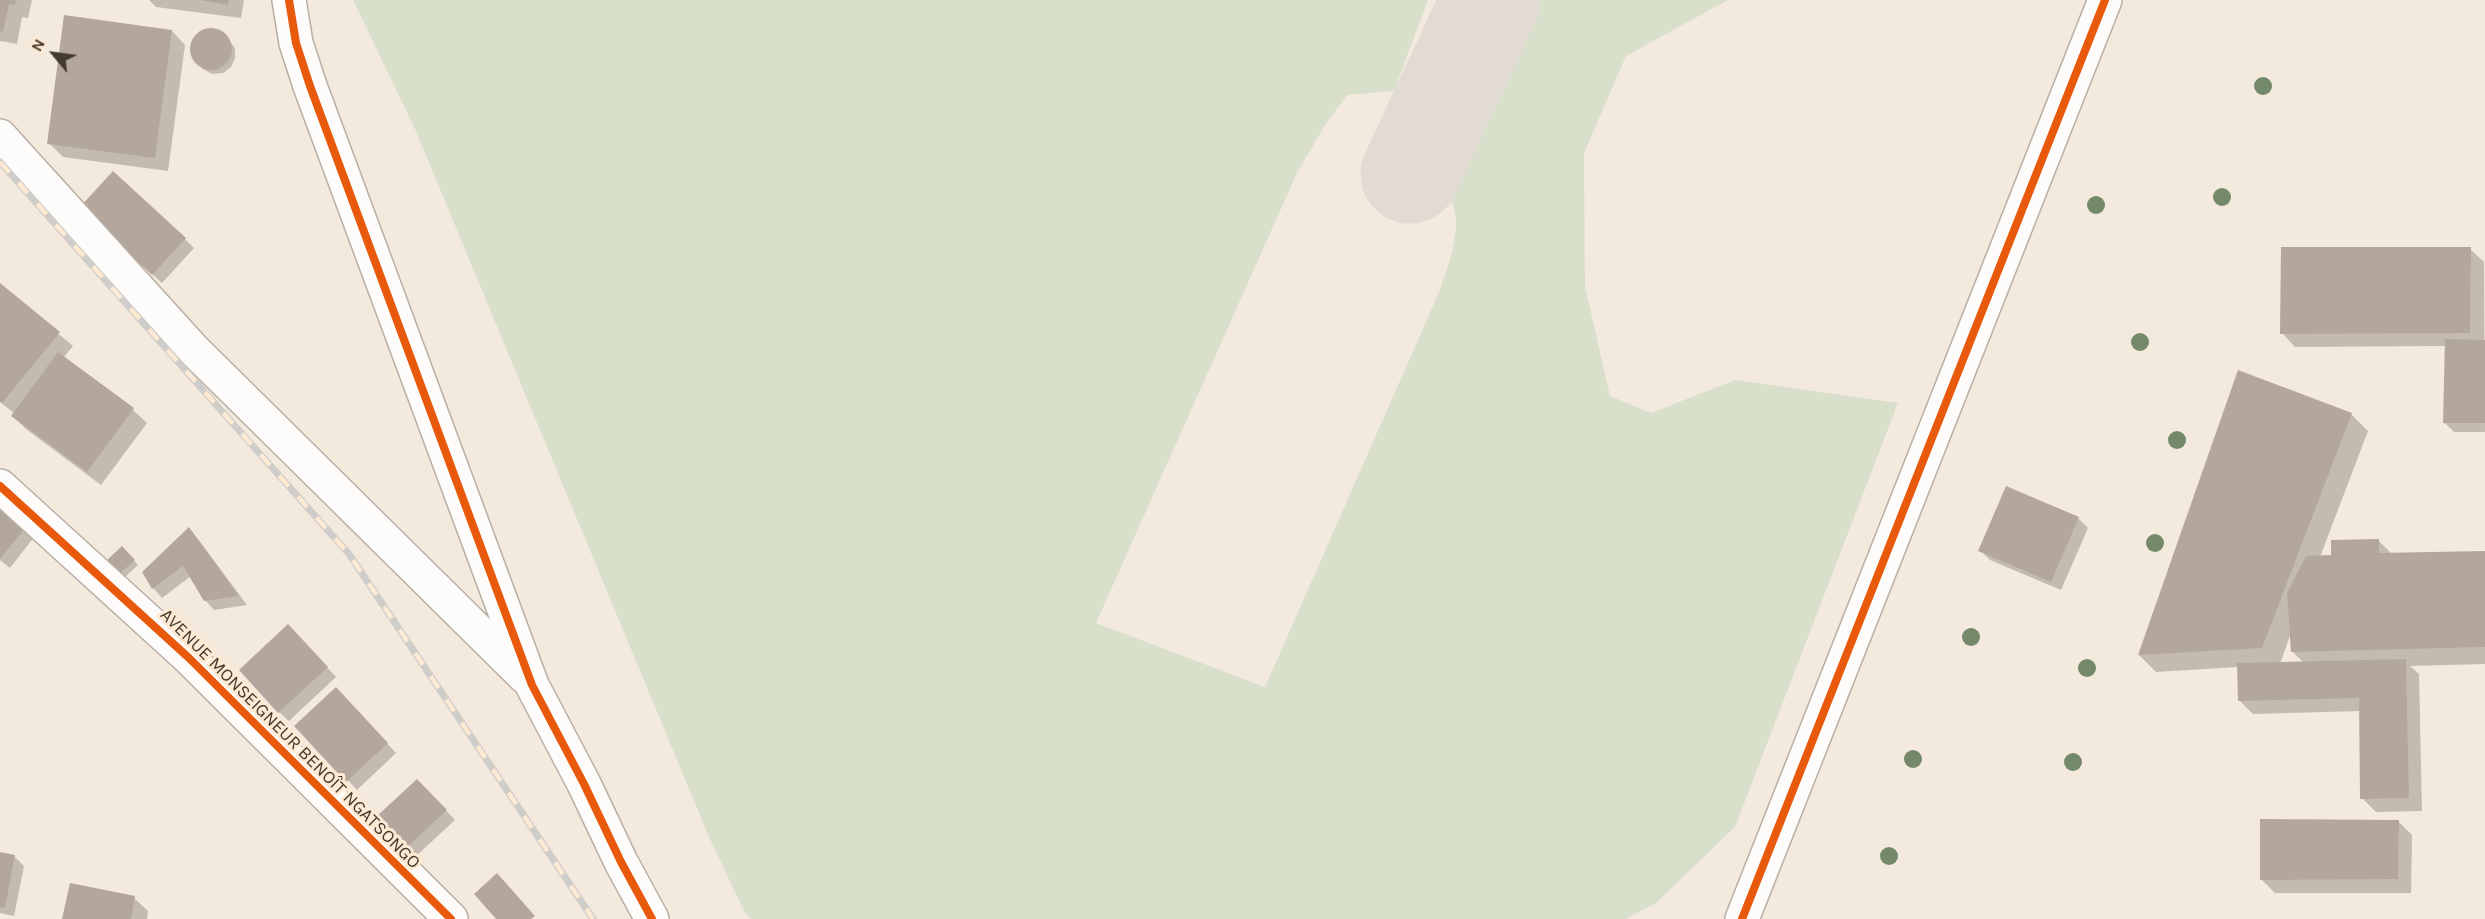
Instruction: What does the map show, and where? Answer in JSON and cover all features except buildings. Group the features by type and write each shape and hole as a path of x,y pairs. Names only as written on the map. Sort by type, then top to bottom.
{"street":[{"path":"289,0 296,43 310,86 532,685 652,919"},
{"path":"1742,919 2106,0"},
{"path":"0,136 194,350 532,685"},
{"name":"AVENUE MONSEIGNEUR BENOÎT NGATSONGO","path":"0,486 189,658 451,919"}],"green space":[{"path":"353,0 1428,0 1394,91 1347,95 1325,125 1297,173 1096,623 1265,687 1440,290 1453,249 1456,217 1450,198 1427,173 1506,0 1728,0 1626,56 1584,153 1585,286 1610,396 1651,413 1735,380 1898,403 1735,827 1656,903 1626,919 751,919 744,911 709,837 415,129"}],"taxiway":[{"path":"1410,174 1491,0"}],"railway":[{"path":"0,162 349,554 593,919"}],"cycle path":[{"path":"289,0 296,43 310,86 532,685 652,919"},
{"path":"1742,919 2105,0"},
{"path":"0,486 189,658 451,919"}]}
